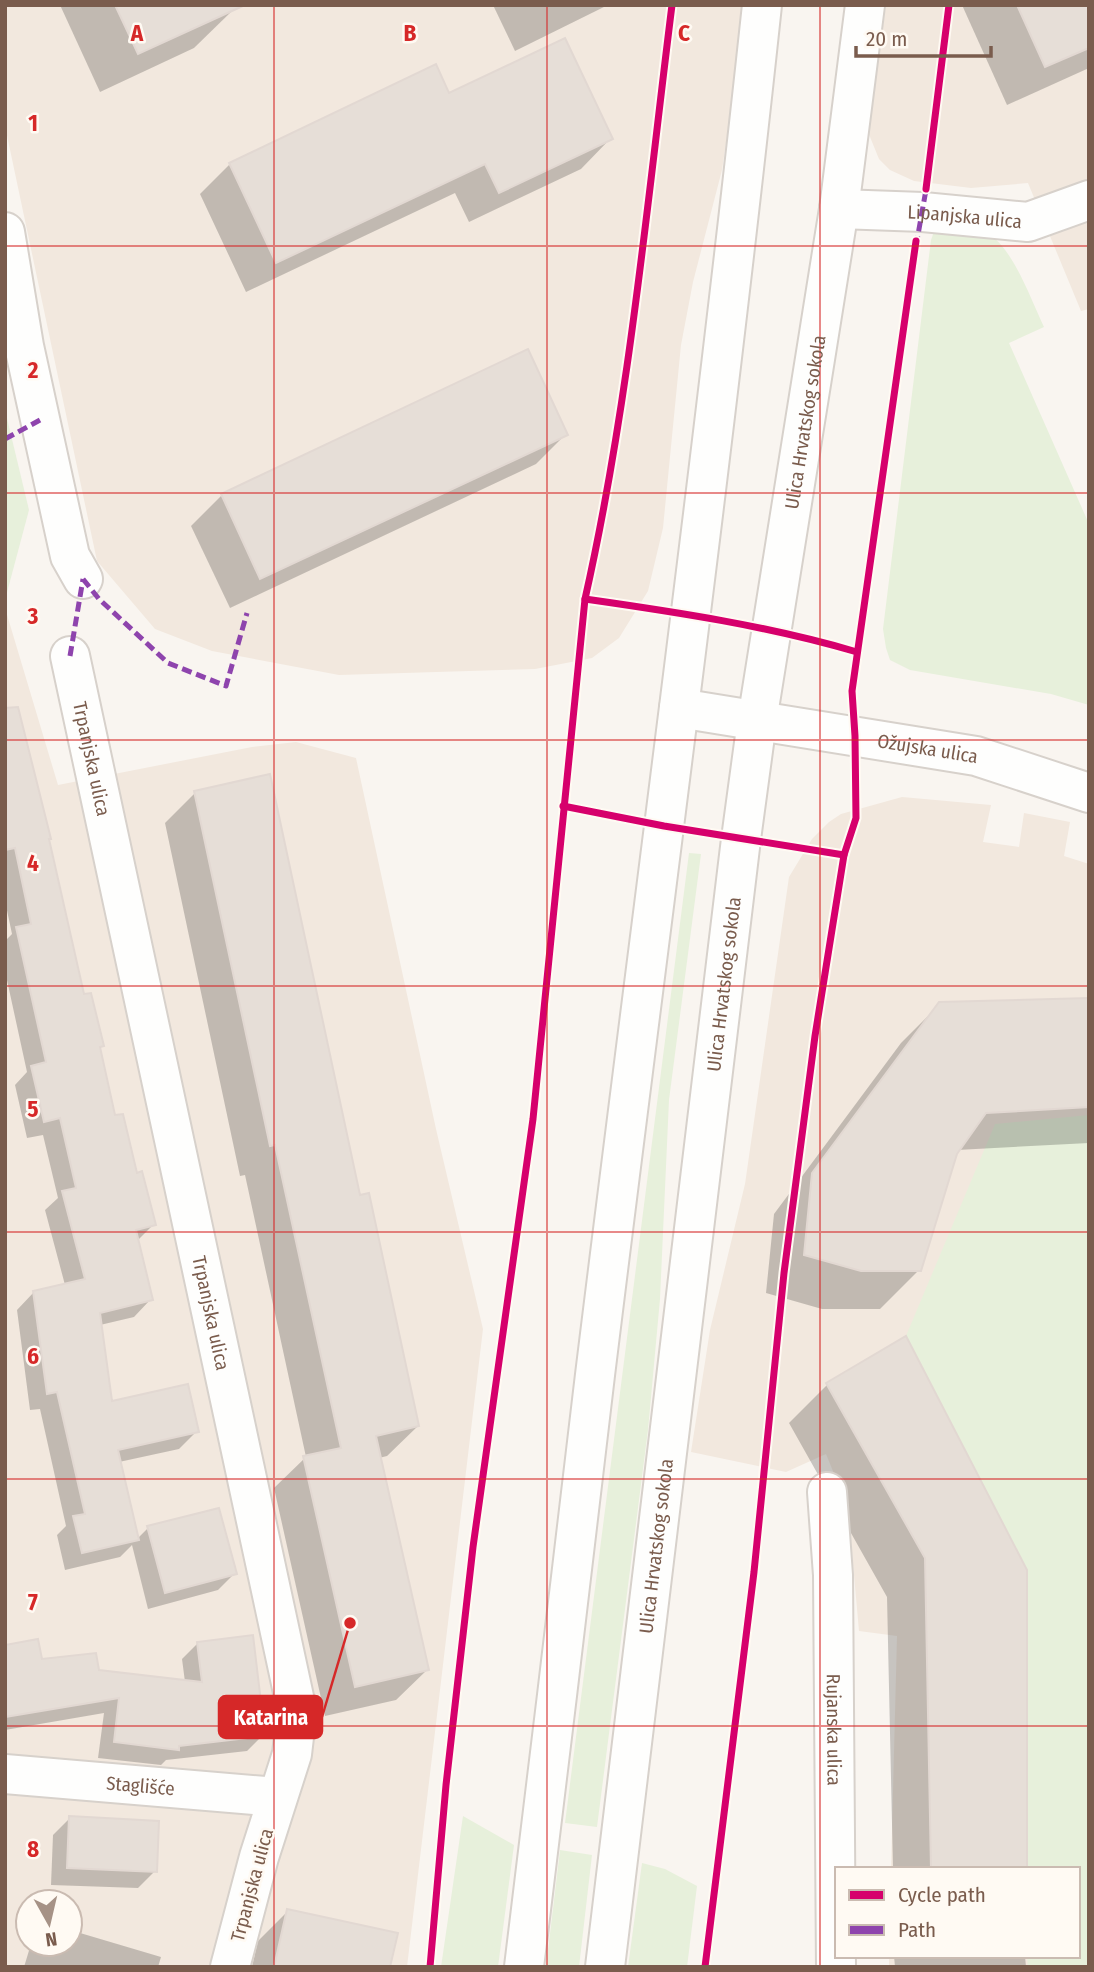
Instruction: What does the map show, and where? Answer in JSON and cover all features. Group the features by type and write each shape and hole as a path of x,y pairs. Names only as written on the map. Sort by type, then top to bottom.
{"street":[{"path":"524,1967 727,326 762,5"},
{"name":"Ulica Hrvatskog sokola","path":"605,1967 739,853 757,721 839,209 865,5"},
{"name":"Lipanjska ulica","path":"839,209 923,212 1028,222 1089,200"},
{"path":"5,232 24,346 70,556 83,579"},
{"name":"Trpanjska ulica","path":"70,656 297,1711 292,1754 259,1857 230,1967"},
{"name":"Ožujska ulica","path":"679,708 976,756 1089,793"},
{"name":"Rujanska ulica","path":"827,1492 833,1575 835,1867"},
{"name":"Staglišće","path":"5,1774 277,1797"}],"shaded area":[{"path":"5,5 746,5 722,170 693,282 681,345 663,528 648,591 619,638 592,658 535,669 339,675 212,651 155,629 97,561 5,126"},
{"path":"886,5 1089,5 1089,309 1081,311 1028,183 971,188 914,181 890,170 879,159 868,132"},
{"path":"5,608 58,785 252,747 296,742 356,758 436,1129 483,1329 407,1967 5,1967"},
{"path":"902,797 991,805 983,842 1019,847 1024,813 1070,822 1064,856 1089,864 1089,1967 889,1967 889,1958 1080,1958 1080,1867 891,1867 897,1636 859,1631 848,1508 826,1454 786,1472 691,1452 710,1330 745,1184 789,877 812,839 841,814"}],"green space":[{"path":"936,226 975,231 995,239 1010,256 1044,327 1009,343 1089,524 1089,705 1051,694 910,670 890,660 886,648 883,629 931,240"},
{"path":"5,410 29,510 5,600"},
{"path":"689,853 701,854 669,1100 660,1299 648,1430 597,1827 565,1823"},
{"path":"1089,1115 1089,1967 1028,1967 1027,1958 1080,1958 1080,1867 1027,1867 1027,1570 906,1336 995,1124"},
{"path":"463,1816 514,1845 498,1967 441,1967"},
{"path":"560,1850 592,1855 579,1967 546,1967"},
{"path":"642,1863 665,1869 697,1886 687,1967 628,1967"}],"building":[{"path":"115,5 245,5 138,54"},
{"path":"1017,5 1089,5 1089,48 1045,67"},
{"path":"565,38 613,139 499,193 485,164 276,263 229,163 436,64 449,93"},
{"path":"528,349 568,435 260,579 221,494"},
{"path":"18,707 51,839 84,994 91,993 104,1046 100,1047 115,1115 123,1114 137,1173 142,1171 156,1225 136,1230 153,1300 100,1313 112,1401 188,1384 199,1432 118,1450 139,1540 82,1553 73,1516 85,1514 57,1392 47,1394 33,1291 85,1279 62,1191 76,1188 60,1118 44,1122 31,1066 46,1062 16,927 31,924 15,848 5,850 5,708"},
{"path":"270,774 360,1195 369,1193 419,1426 376,1436 429,1670 355,1687 303,1456 341,1448 275,1145 270,1146 194,791"},
{"path":"1089,998 1089,1107 986,1113 957,1154 921,1271 861,1271 804,1255 812,1173 939,1002"},
{"path":"906,1336 1027,1570 1027,1867 931,1867 925,1558 826,1383"},
{"path":"219,1508 237,1574 165,1593 147,1526"},
{"path":"253,1635 265,1736 179,1746 179,1750 114,1742 119,1698 5,1717 5,1645 38,1639 42,1659 96,1653 99,1670 202,1682 197,1642"},
{"path":"69,1816 159,1821 157,1872 67,1868"},
{"path":"287,1909 398,1933 390,1967 274,1967"}],"marked path":[{"path":"916,246 927,184"},
{"path":"5,439 40,420"},
{"path":"83,579 99,599 168,663 226,686 247,613"},
{"path":"70,656 83,579"}],"cycle path":[{"path":"430,1967 446,1785 473,1547 533,1119 585,599 614,452 625,378 672,5"},
{"path":"926,189 949,5"},
{"path":"705,1967 754,1572 784,1273 815,1036 844,855 856,818 852,691 916,241"},
{"path":"585,599 756,627 857,652"},
{"path":"563,806 664,826 844,855"}],"place":[{"name":"Katarina","path":"350,1623"}]}
